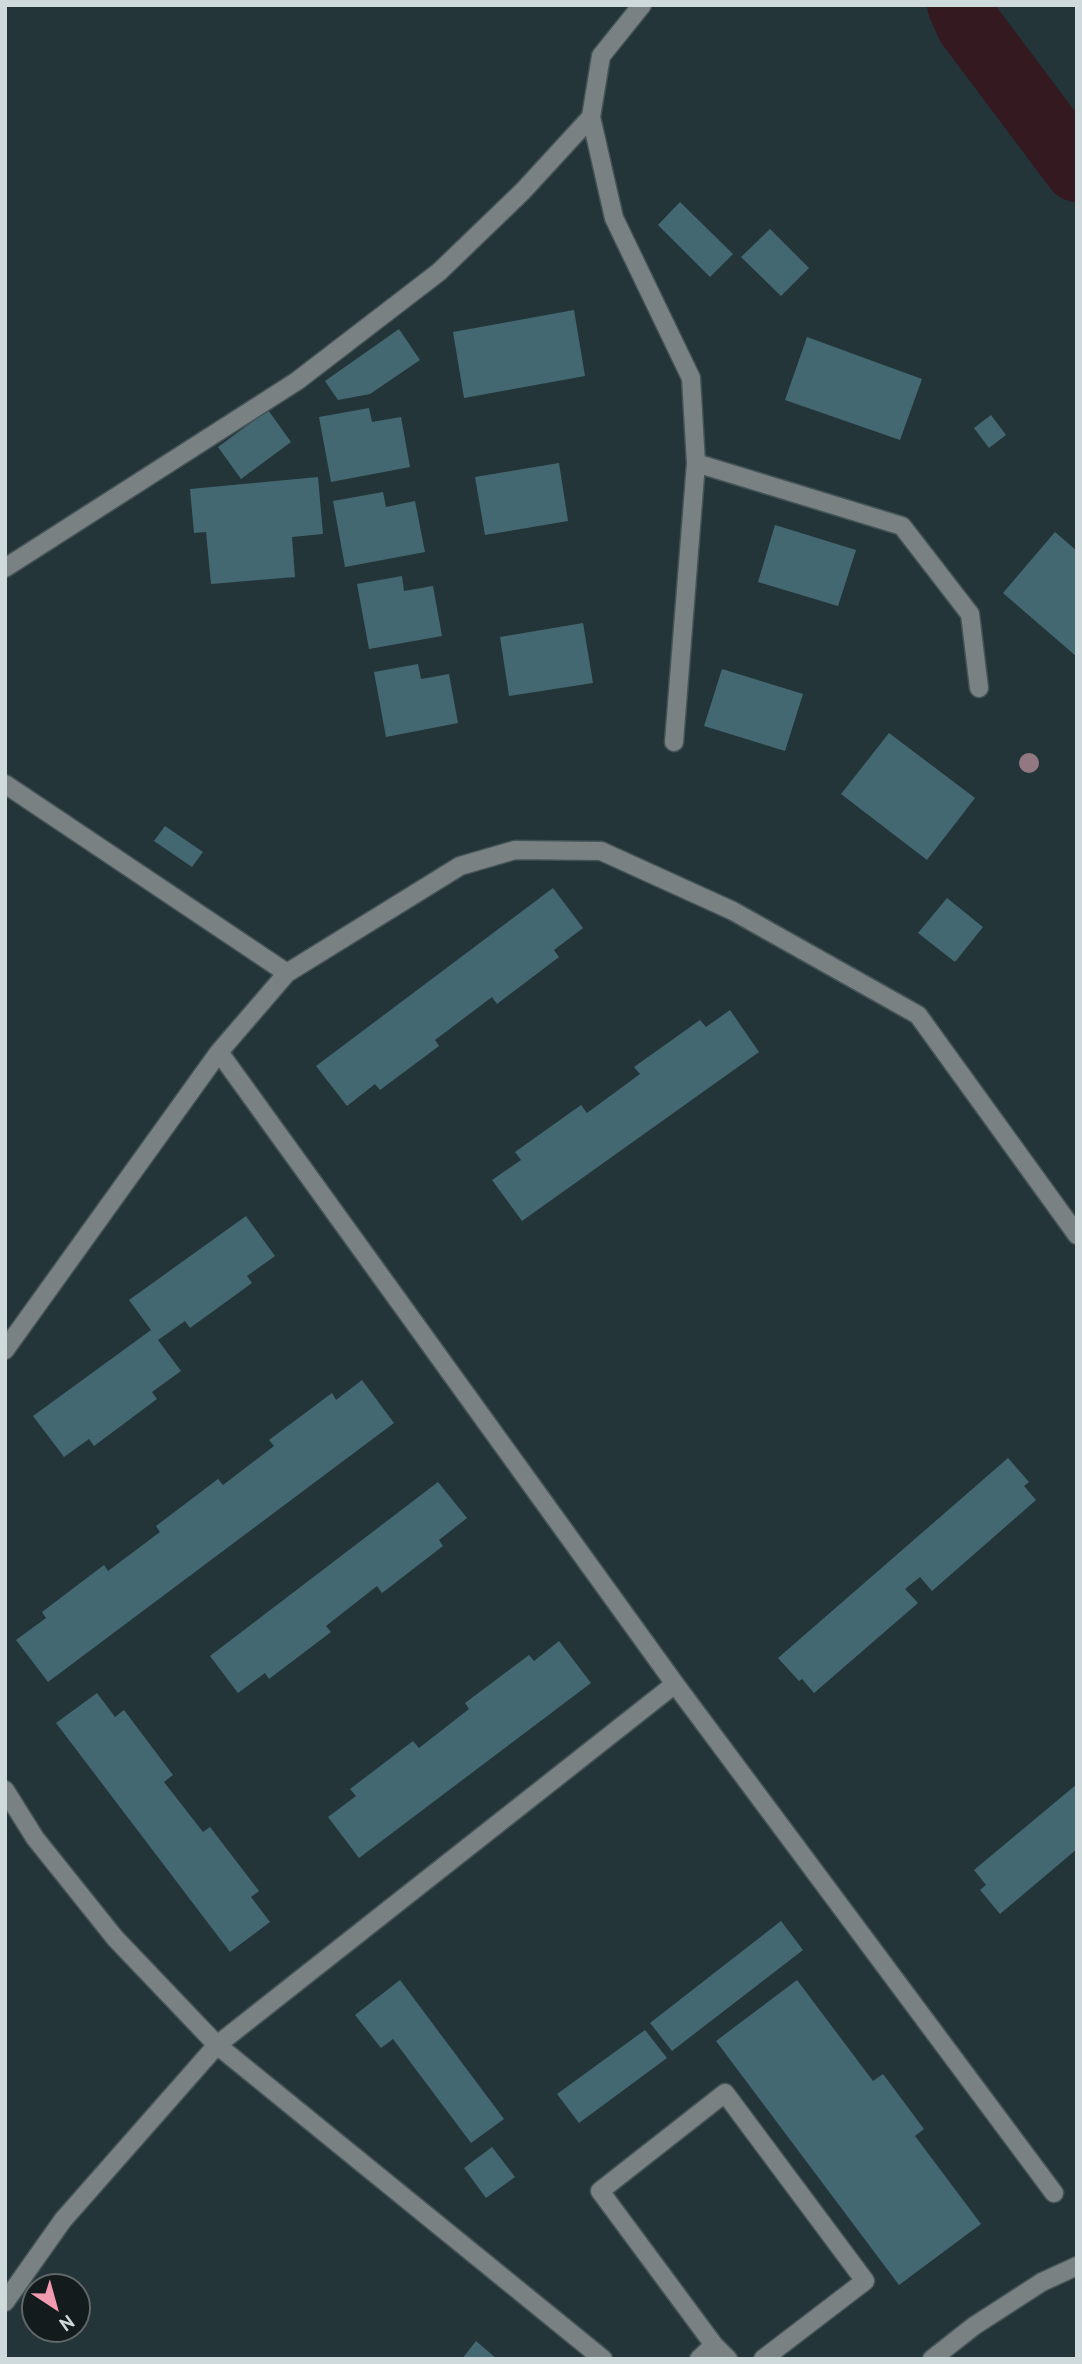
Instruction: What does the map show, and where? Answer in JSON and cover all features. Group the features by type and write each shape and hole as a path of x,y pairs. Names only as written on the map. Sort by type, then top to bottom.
{"street":[{"path":"642,5 601,56 591,117 614,218 691,378 696,463 674,742"},
{"path":"5,568 297,381 439,272 523,191 591,117"},
{"path":"696,463 902,526 970,614 979,688"},
{"path":"5,783 287,973"},
{"path":"5,1350 219,1052 287,973 460,866 515,850 601,851 733,911 918,1015 1077,1235"},
{"path":"219,1052 675,1684 1054,2193"},
{"path":"5,2302 63,2220 217,2045 675,1684"},
{"path":"5,1790 35,1838 114,1938 217,2045 603,2359"},
{"path":"728,2359 714,2345 600,2191 725,2093 865,2281 763,2359"},
{"path":"932,2359 974,2326 1042,2282 1077,2266"},
{"path":"699,2359 714,2345"}],"building":[{"path":"680,202 733,254 710,277 658,225"},
{"path":"770,229 809,268 781,296 741,257"},
{"path":"574,310 585,376 464,398 453,332"},
{"path":"399,329 420,360 370,394 338,400 325,381"},
{"path":"807,337 922,379 900,440 785,400"},
{"path":"369,408 372,422 401,417 410,467 331,482 319,417"},
{"path":"268,410 291,442 241,479 218,447"},
{"path":"991,415 1006,435 989,448 974,428"},
{"path":"559,463 568,521 485,535 475,477"},
{"path":"318,477 323,534 292,537 295,577 211,584 206,532 194,533 190,489"},
{"path":"383,492 386,507 415,501 425,552 345,567 333,501"},
{"path":"775,525 856,550 838,606 758,582"},
{"path":"1055,532 1077,551 1077,657 1003,593"},
{"path":"402,576 404,591 433,586 442,636 369,649 357,584"},
{"path":"583,623 593,683 509,696 500,637"},
{"path":"418,664 421,679 449,674 458,723 386,737 374,672"},
{"path":"722,669 803,694 785,751 704,726"},
{"path":"889,733 975,798 927,860 841,794"},
{"path":"165,826 203,852 192,867 154,841"},
{"path":"553,888 583,928 554,950 559,957 497,1004 492,997 435,1040 439,1046 380,1090 375,1084 347,1106 316,1066"},
{"path":"947,898 983,927 955,962 918,933"},
{"path":"730,1010 759,1052 522,1221 492,1180 521,1160 515,1152 581,1105 587,1113 640,1074 634,1067 700,1020 706,1027"},
{"path":"246,1216 275,1256 247,1276 252,1283 190,1328 185,1321 158,1340 181,1371 152,1392 157,1399 94,1446 89,1439 64,1457 33,1416 151,1330 129,1300"},
{"path":"362,1380 394,1423 48,1682 16,1640 46,1618 42,1612 104,1565 108,1571 160,1532 156,1526 218,1479 223,1485 274,1446 269,1440 332,1393 336,1400"},
{"path":"1008,1458 1029,1482 1024,1486 1036,1500 932,1591 920,1577 905,1589 918,1603 814,1693 802,1679 799,1681 778,1658"},
{"path":"438,1482 467,1518 439,1540 443,1546 382,1593 377,1586 326,1626 331,1632 269,1679 265,1673 238,1693 210,1656"},
{"path":"559,1641 591,1683 359,1858 328,1817 356,1796 350,1789 413,1741 419,1748 469,1709 465,1703 529,1655 534,1661"},
{"path":"97,1693 115,1717 124,1710 173,1775 164,1782 203,1832 210,1827 259,1891 251,1897 270,1922 230,1952 56,1723"},
{"path":"1077,1784 1077,1849 1000,1914 980,1890 986,1885 974,1870"},
{"path":"781,1921 803,1950 672,2051 650,2023"},
{"path":"400,1980 504,2119 471,2143 393,2039 381,2048 355,2015"},
{"path":"797,1980 873,2081 883,2074 924,2129 915,2136 981,2224 899,2285 716,2041"},
{"path":"645,2030 667,2058 579,2123 557,2094"},
{"path":"492,2147 515,2177 486,2198 464,2168"},
{"path":"476,2341 497,2359 462,2359"}],"waterway":[{"path":"960,5 969,25 1077,169"}]}
